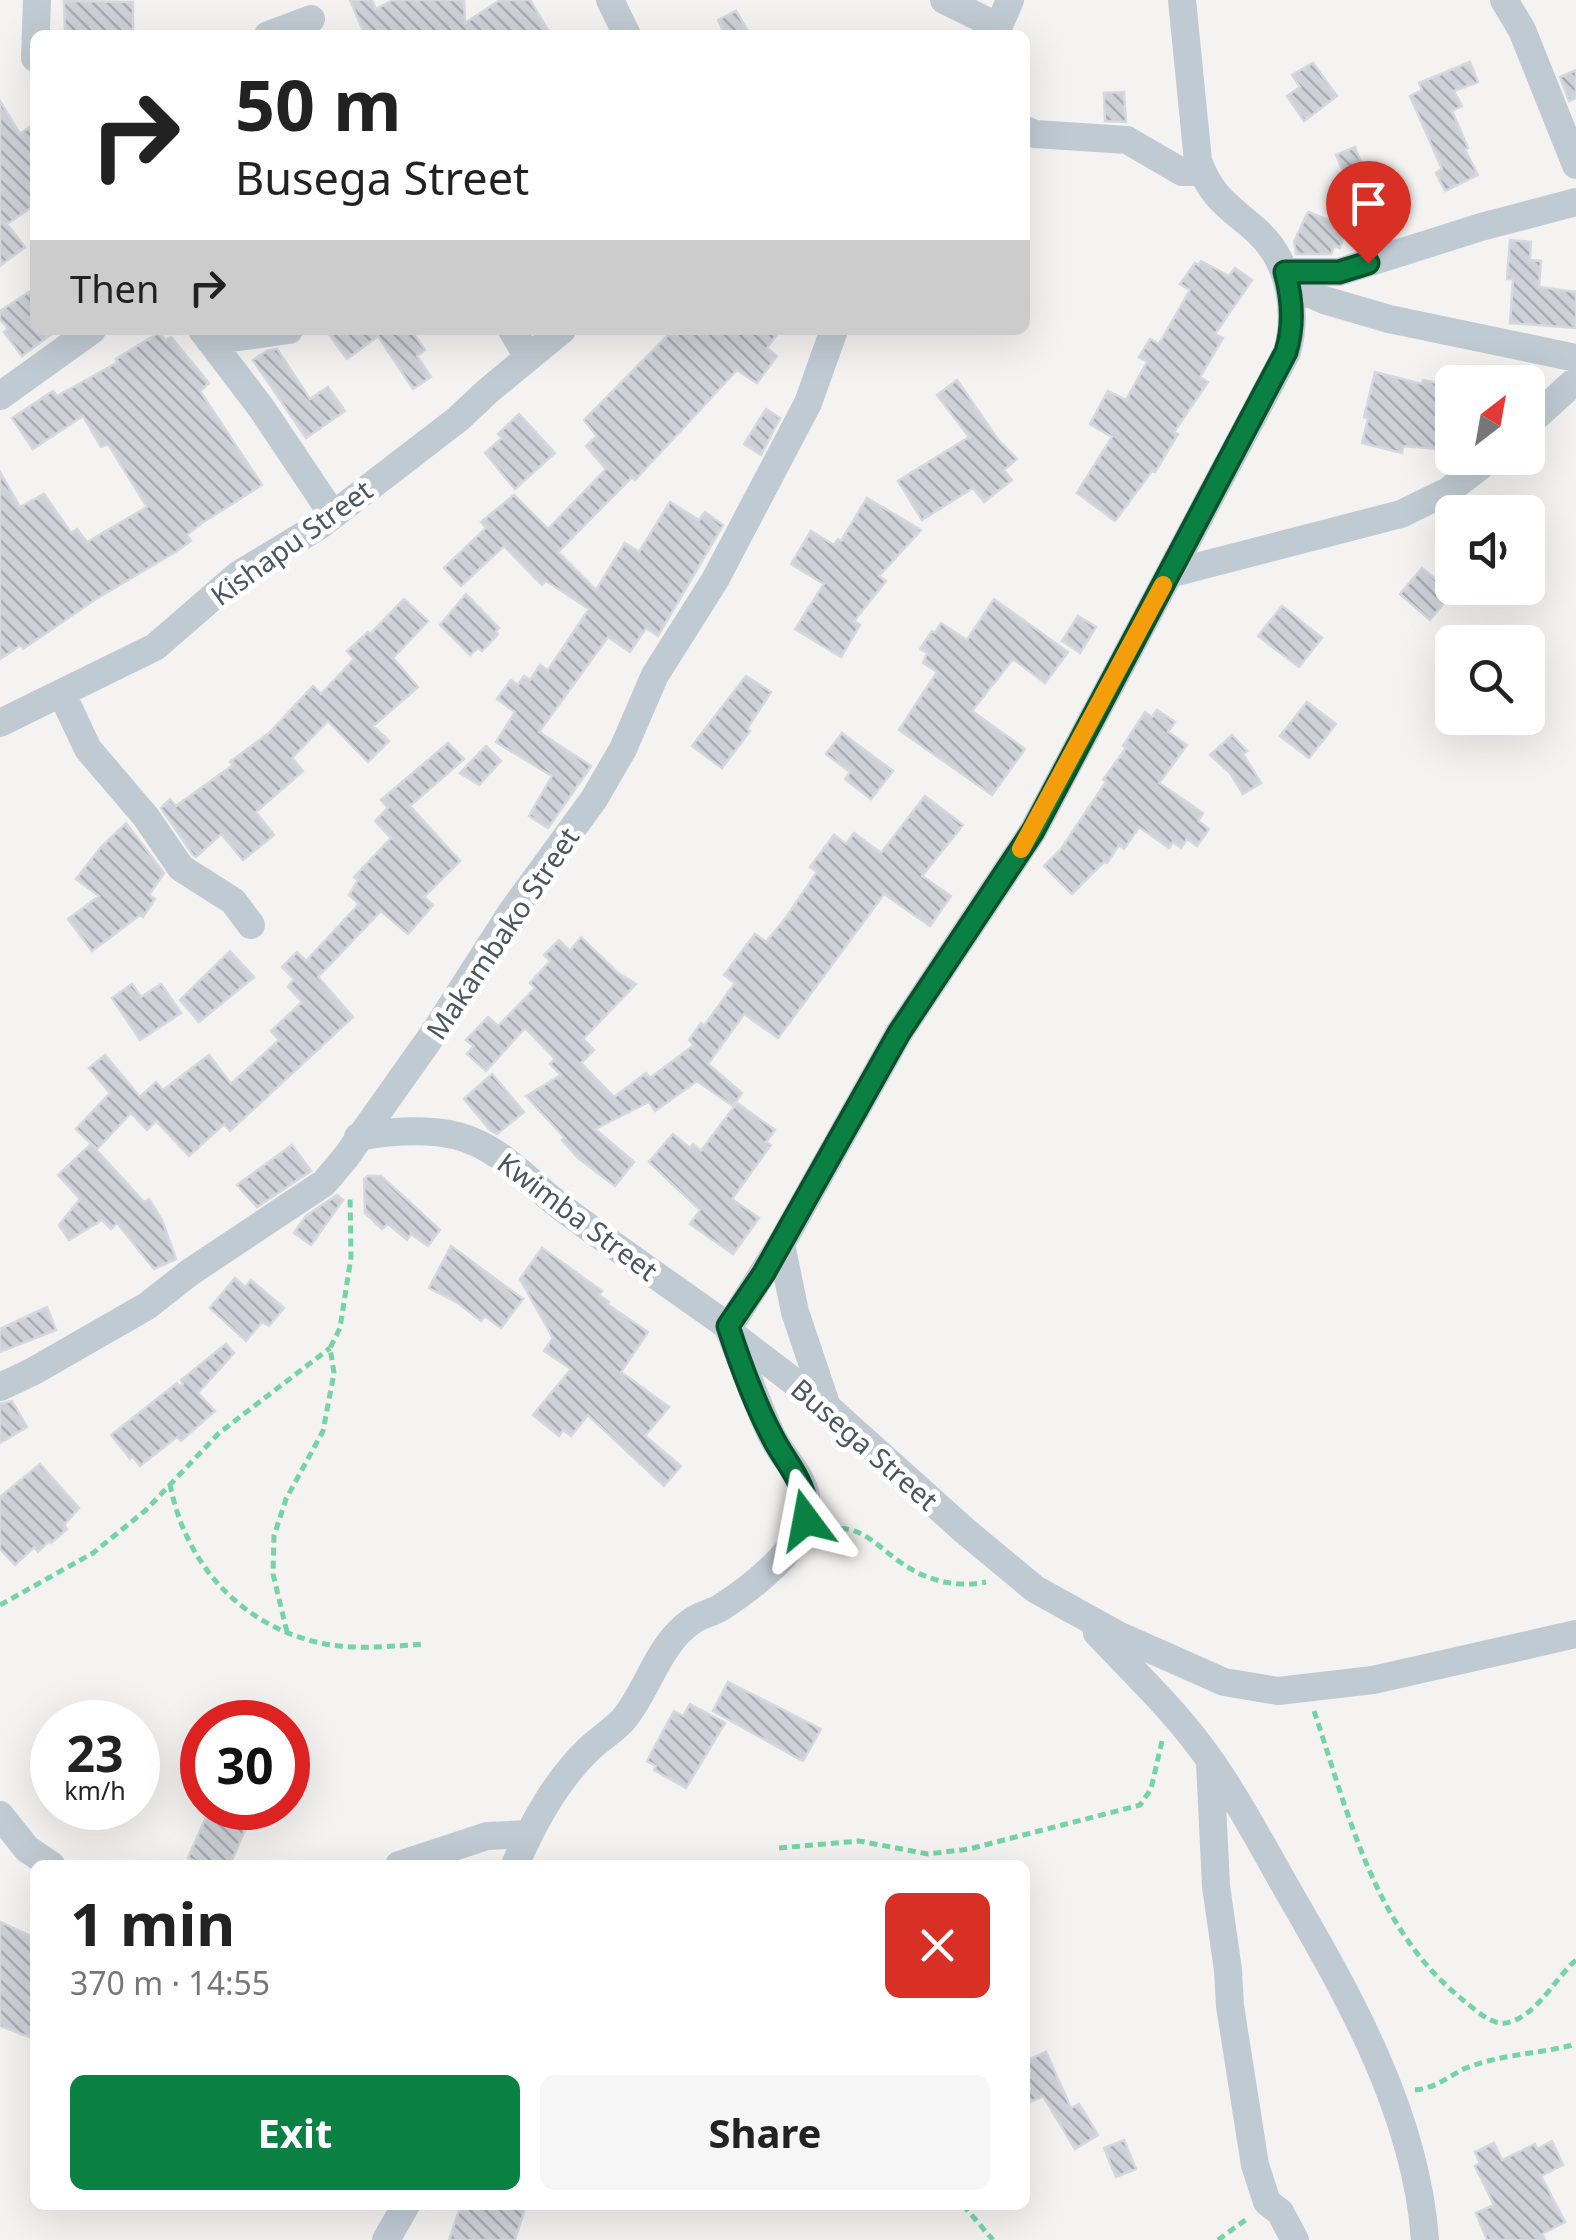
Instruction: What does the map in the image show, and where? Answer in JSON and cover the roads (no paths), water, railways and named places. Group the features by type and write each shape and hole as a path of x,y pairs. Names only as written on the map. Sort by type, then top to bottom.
{"street":[{"path":"36,30 37,0"},
{"path":"610,0 625,30"},
{"path":"944,0 996,30 1010,0"},
{"path":"517,1860 559,1782 624,1718 673,1637 694,1619 717,1610 753,1584 796,1539 806,1520 808,1503 804,1487 772,1437 729,1330 899,1033 1033,831 1286,352 1291,332 1287,278 1265,240 1228,210 1202,172 1182,0"},
{"path":"1504,0 1522,30 1576,165"},
{"path":"282,30 314,18"},
{"path":"1030,131 1127,140 1182,172 1202,172"},
{"path":"1287,278 1339,272 1576,202"},
{"path":"1287,278 1324,300 1388,319 1576,358"},
{"path":"0,396 85,335"},
{"path":"206,335 333,515"},
{"path":"515,335 528,357"},
{"name":"Kishapu Street","path":"0,723 155,647 238,574 333,515 458,419 556,335"},
{"name":"Makambako Street","path":"0,1387 50,1363 147,1306 188,1273 324,1183 396,1089 511,913 601,787 656,675 715,580 808,403 832,335"},
{"path":"1545,408 1576,380"},
{"path":"1169,574 1301,537 1391,517 1448,490 1468,475"},
{"path":"62,694 88,748 146,817 182,868 232,902 251,925"},
{"name":"Kwimba Street","path":"352,1147 423,1131 483,1146 729,1330"},
{"path":"781,1244 796,1312 828,1407"},
{"name":"Busega Street","path":"729,1330 828,1407 1016,1574 1118,1636 1224,1682 1278,1690 1373,1680 1576,1634"},
{"path":"1079,1614 1170,1709 1210,1760 1315,1937 1382,2074 1399,2118 1417,2184 1425,2240"},
{"path":"1210,1760 1212,1846 1230,2006 1255,2165 1267,2202 1280,2212 1295,2240"},
{"path":"0,1815 27,1848 44,1860"},
{"path":"414,1860 488,1836 529,1834"},
{"path":"386,2240 403,2210"}]}
